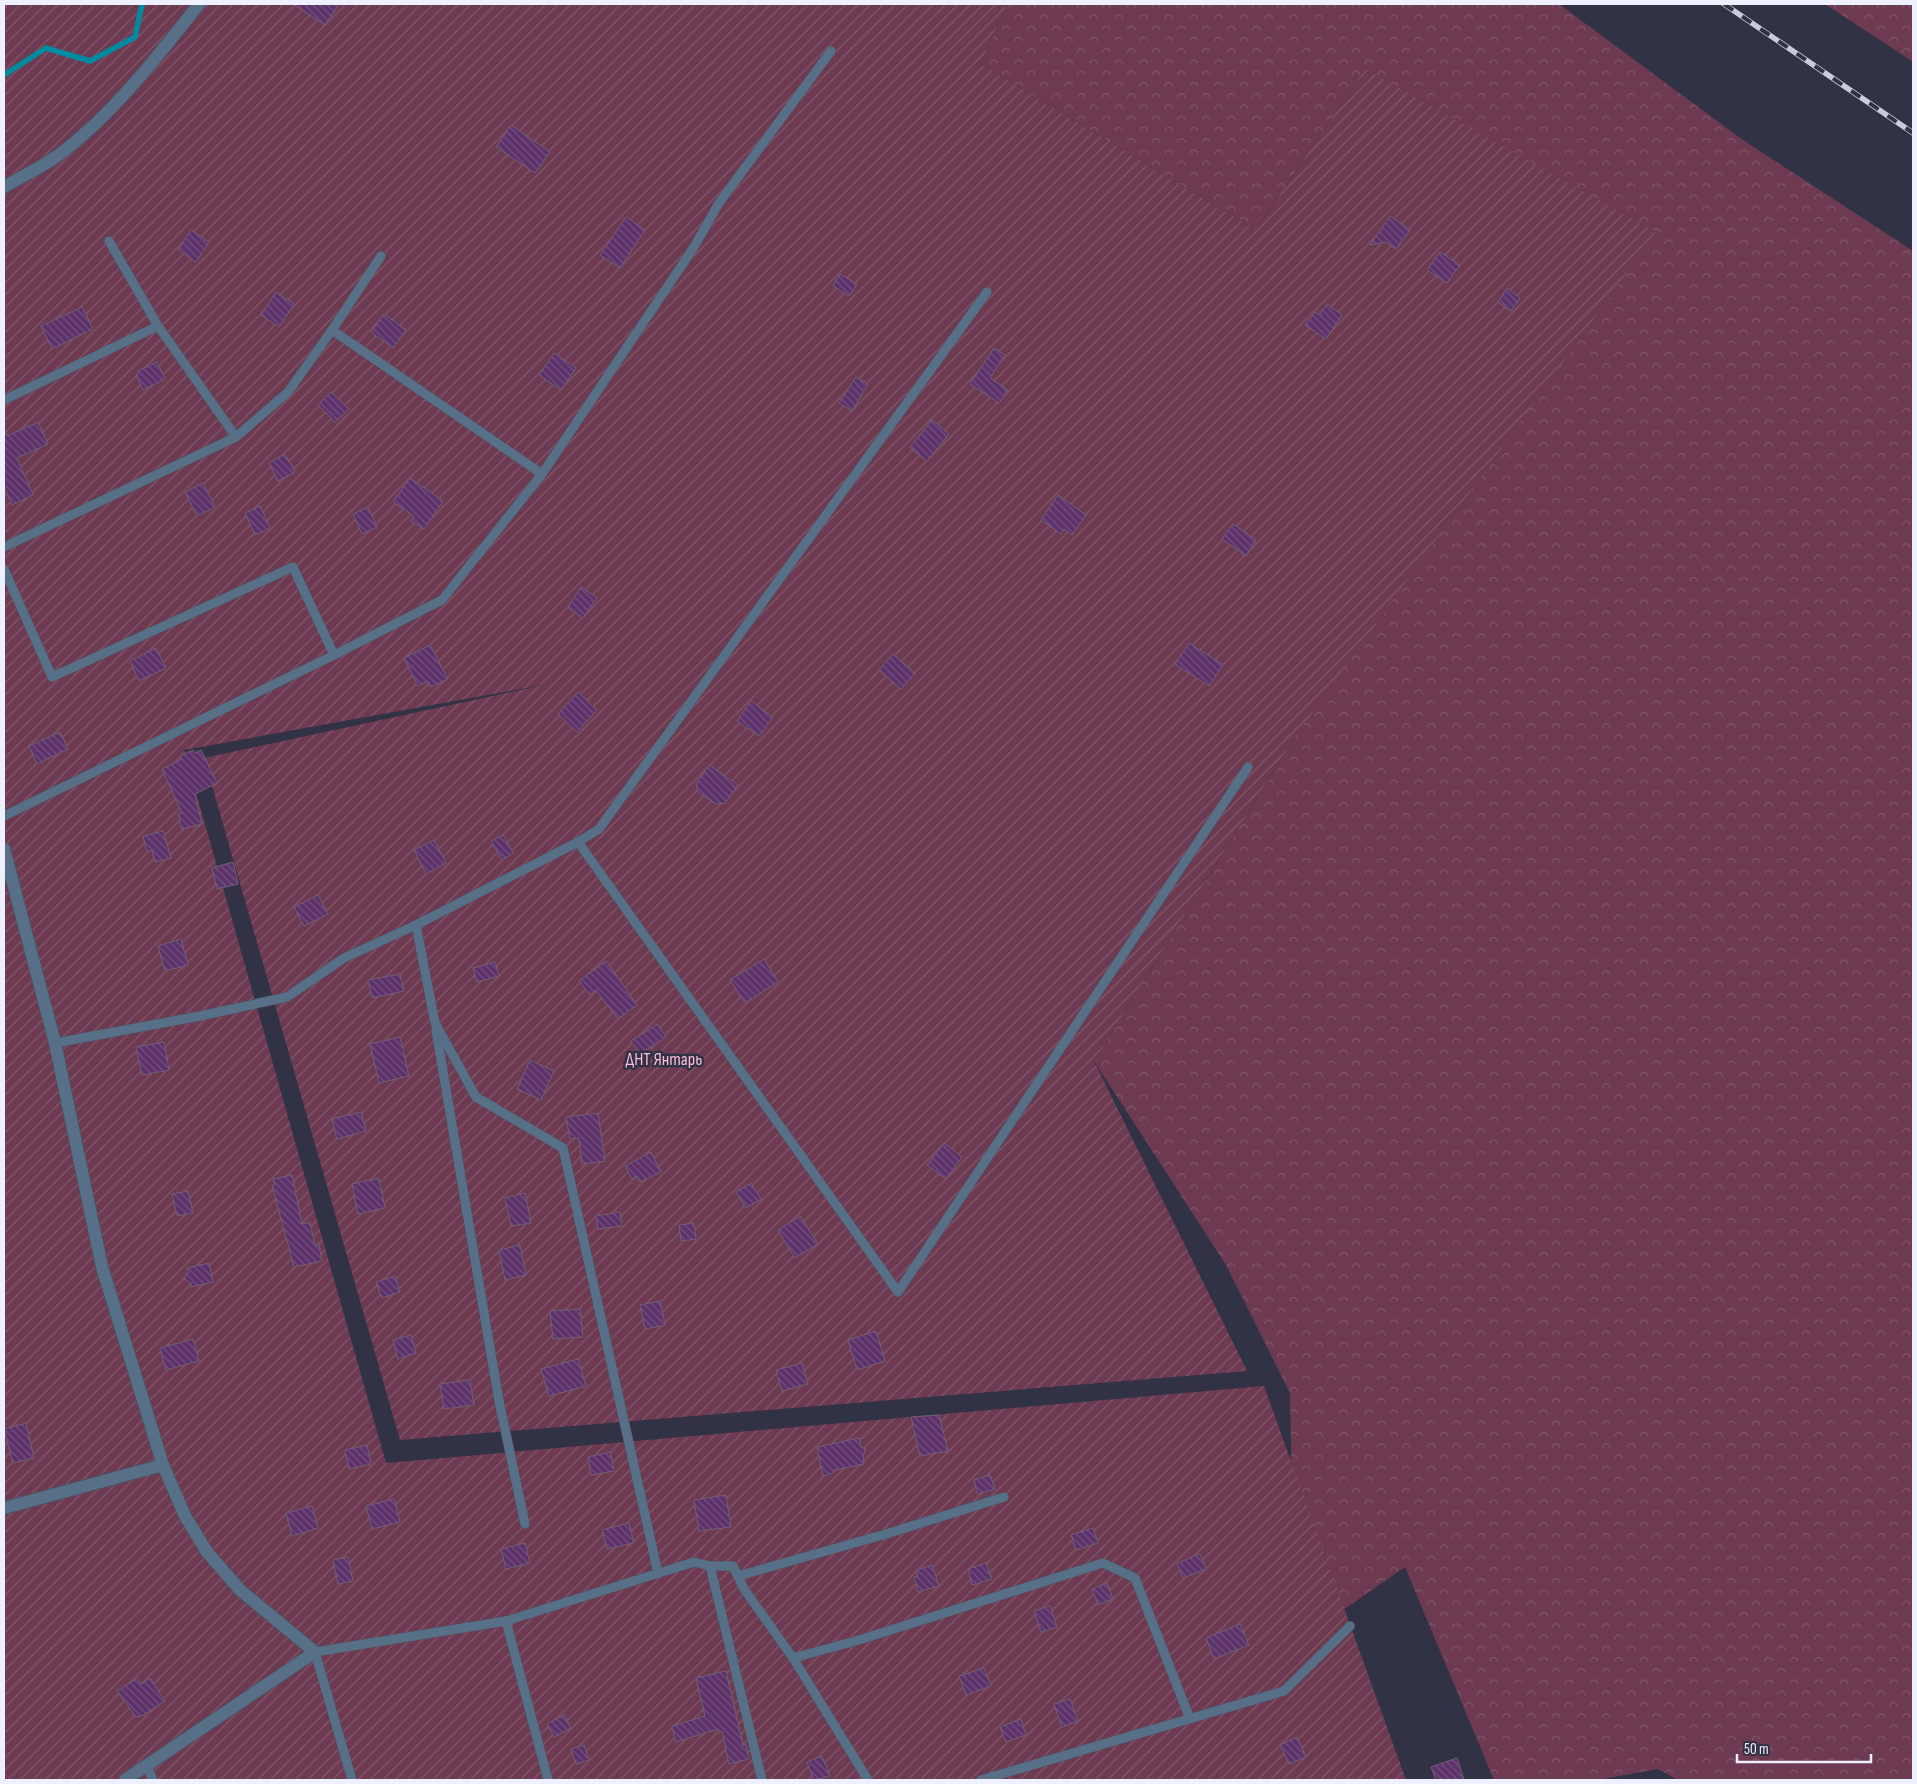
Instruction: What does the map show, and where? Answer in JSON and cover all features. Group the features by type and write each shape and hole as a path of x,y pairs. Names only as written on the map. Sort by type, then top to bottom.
{"street":[{"path":"4,187 58,156 98,123 146,72 199,4"},
{"path":"4,848 55,1043 102,1267 164,1465 184,1516 207,1552 240,1590 315,1652 147,1767 125,1780"},
{"path":"4,1508 164,1465"}],"lane":[{"path":"4,816 334,655 442,600 542,474 694,247 719,203 831,51"},
{"path":"109,241 158,326 236,437"},
{"path":"4,547 236,437 288,392 381,256"},
{"path":"55,1043 200,1016 287,997 344,958 416,925 578,842 599,829 987,292"},
{"path":"4,400 158,326"},
{"path":"332,330 542,474"},
{"path":"4,569 52,677 293,567 334,655"},
{"path":"578,842 898,1292 1248,767"},
{"path":"416,925 435,1023 499,1401 526,1524"},
{"path":"435,1023 476,1097 563,1148 658,1573"},
{"path":"738,1576 886,1534 1004,1497"},
{"path":"352,1780 315,1652 506,1620 694,1562 710,1566 733,1566 744,1589 793,1658 868,1780"},
{"path":"793,1658 859,1640 1103,1563 1135,1578 1190,1719"},
{"path":"710,1566 762,1780"},
{"path":"506,1620 548,1780"},
{"path":"981,1780 1284,1691 1350,1626"},
{"path":"147,1767 153,1780"}],"green space":[{"name":"ДНТ Янтарь","path":"4,4 1007,4 981,64 1256,230 1365,69 1656,232 1295,737 1094,1061 1247,1371 400,1440 204,758 549,684 184,750 386,1463 1264,1386 1406,1780 4,1780"},
{"path":"1007,4 1559,4 1740,138 1913,251 1913,1780 1678,1780 1658,1769 1598,1780 1494,1780 1405,1567 1317,1628 1294,1617 1290,1393 1226,1265 1094,1061 1295,737 1365,69 1256,230 981,64"},
{"path":"1825,4 1913,4 1913,62"}],"building":[{"path":"293,4 339,4 325,25"},
{"path":"511,125 550,152 535,173 496,147"},
{"path":"1390,216 1410,230 1396,249 1385,242 1370,245"},
{"path":"626,217 645,230 620,268 600,255"},
{"path":"191,230 209,242 196,262 178,250"},
{"path":"1440,252 1460,265 1447,283 1427,270"},
{"path":"840,274 857,284 849,296 833,286"},
{"path":"1507,288 1520,298 1511,311 1498,302"},
{"path":"276,292 294,304 279,327 261,315"},
{"path":"1327,304 1342,315 1326,339 1305,325 1315,312 1319,315"},
{"path":"82,307 93,329 52,349 41,326"},
{"path":"384,314 406,330 393,348 371,332"},
{"path":"994,348 1005,355 990,378 1008,390 999,403 970,384"},
{"path":"554,353 576,368 561,390 539,375"},
{"path":"157,362 165,379 143,390 137,377 138,371"},
{"path":"856,377 868,384 852,411 839,403"},
{"path":"331,392 349,409 335,422 318,405"},
{"path":"932,420 949,434 927,461 910,447"},
{"path":"38,422 48,444 17,458 33,495 12,505 4,487 4,429 7,436"},
{"path":"285,454 295,472 278,481 269,463"},
{"path":"410,478 443,501 424,529 411,521 414,516 393,502"},
{"path":"203,483 215,507 197,516 185,492"},
{"path":"1058,495 1086,515 1072,535 1064,529 1061,534 1041,520"},
{"path":"260,506 270,528 255,535 245,513"},
{"path":"368,507 377,527 362,534 353,514"},
{"path":"1233,524 1256,540 1246,556 1222,539"},
{"path":"581,587 597,598 583,618 568,607"},
{"path":"1189,643 1223,665 1209,686 1175,664"},
{"path":"430,645 448,679 431,687 428,681 418,686 404,658"},
{"path":"156,648 166,668 139,681 130,661"},
{"path":"893,654 915,673 901,689 879,670"},
{"path":"578,692 597,710 577,732 558,714"},
{"path":"751,701 773,717 759,736 737,721"},
{"path":"60,732 68,749 37,764 29,746"},
{"path":"193,750 195,753 201,750 217,783 195,794 202,824 182,829 178,814 182,813 162,769 182,759 180,756"},
{"path":"709,765 738,785 725,803 716,804 698,792 696,784"},
{"path":"163,831 171,858 155,862 152,850 147,852 143,836"},
{"path":"503,835 513,853 502,860 491,841"},
{"path":"434,840 446,863 426,874 414,850"},
{"path":"233,862 238,884 217,889 212,868"},
{"path":"318,895 328,914 304,926 294,907"},
{"path":"181,939 188,965 165,971 158,946"},
{"path":"764,959 778,982 745,1003 730,980"},
{"path":"606,961 637,1005 618,1019 596,990 590,995 579,981"},
{"path":"495,962 499,976 477,982 473,968"},
{"path":"400,974 404,991 372,998 368,980"},
{"path":"657,1024 666,1037 640,1054 631,1041"},
{"path":"400,1037 409,1076 379,1083 370,1044"},
{"path":"164,1042 169,1070 142,1075 136,1047"},
{"path":"530,1060 554,1071 541,1100 517,1089"},
{"path":"361,1112 366,1131 337,1139 332,1119"},
{"path":"598,1113 605,1161 582,1164 579,1138 570,1139 566,1117"},
{"path":"944,1143 962,1157 946,1179 927,1165"},
{"path":"651,1152 661,1172 640,1182 637,1176 632,1179 625,1166"},
{"path":"292,1175 302,1224 310,1222 315,1246 319,1245 322,1261 294,1267 272,1185 275,1185 273,1179"},
{"path":"379,1178 385,1208 358,1214 352,1184"},
{"path":"751,1183 761,1199 746,1208 736,1192"},
{"path":"188,1191 193,1213 177,1216 172,1194"},
{"path":"525,1193 531,1223 511,1226 505,1198"},
{"path":"620,1212 622,1226 598,1229 596,1216"},
{"path":"800,1216 818,1244 795,1258 778,1230"},
{"path":"694,1223 696,1239 681,1241 679,1225"},
{"path":"520,1245 526,1275 505,1280 499,1250"},
{"path":"209,1263 213,1282 191,1287 191,1283 184,1279 188,1272 187,1268"},
{"path":"395,1276 400,1292 382,1298 376,1282"},
{"path":"660,1301 665,1325 645,1329 640,1305"},
{"path":"580,1309 583,1337 553,1339 550,1311"},
{"path":"876,1331 885,1361 857,1370 848,1340"},
{"path":"411,1335 416,1353 398,1359 393,1340"},
{"path":"193,1339 199,1361 166,1370 160,1348"},
{"path":"578,1359 586,1386 549,1396 541,1369"},
{"path":"802,1363 808,1384 782,1391 776,1370"},
{"path":"470,1380 474,1405 444,1409 440,1384"},
{"path":"939,1415 948,1451 920,1456 911,1417"},
{"path":"26,1423 34,1458 13,1463 4,1429"},
{"path":"859,1438 861,1447 866,1449 863,1455 864,1464 835,1470 833,1473 823,1476 817,1447"},
{"path":"367,1445 371,1464 349,1469 345,1450"},
{"path":"610,1452 614,1471 591,1475 588,1457"},
{"path":"990,1475 995,1489 978,1494 974,1480"},
{"path":"726,1495 731,1527 699,1531 694,1500"},
{"path":"394,1499 400,1522 372,1529 366,1506"},
{"path":"312,1506 318,1528 292,1536 286,1513"},
{"path":"629,1523 634,1543 607,1549 602,1530"},
{"path":"1093,1528 1098,1543 1076,1550 1071,1535"},
{"path":"525,1543 530,1563 506,1569 501,1549"},
{"path":"1200,1554 1206,1569 1183,1578 1177,1563"},
{"path":"348,1557 353,1581 338,1584 333,1560"},
{"path":"986,1563 992,1579 972,1585 968,1569"},
{"path":"932,1565 939,1586 918,1592 914,1577 918,1576 916,1570"},
{"path":"1107,1583 1113,1599 1098,1605 1092,1589"},
{"path":"1050,1606 1057,1627 1041,1632 1034,1611"},
{"path":"1240,1624 1249,1645 1214,1659 1206,1638"},
{"path":"984,1668 991,1686 966,1695 959,1676"},
{"path":"726,1671 743,1745 746,1745 749,1759 729,1764 722,1731 719,1732 718,1729 676,1742 672,1726 705,1716 696,1678"},
{"path":"137,1678 141,1684 150,1678 165,1701 142,1716 136,1717 117,1691"},
{"path":"1070,1699 1078,1721 1062,1727 1054,1704"},
{"path":"564,1715 571,1728 554,1737 547,1724"},
{"path":"1021,1719 1026,1735 1006,1742 1000,1727"},
{"path":"1297,1737 1306,1757 1289,1764 1280,1745"},
{"path":"584,1745 589,1760 576,1764 571,1749"},
{"path":"822,1756 830,1776 814,1780 807,1762"},
{"path":"1457,1758 1464,1780 1436,1780 1431,1767"}],"waterway":[{"path":"4,75 46,48 90,61 135,37 142,4"}],"railway":[{"path":"1724,4 1913,133"}]}
